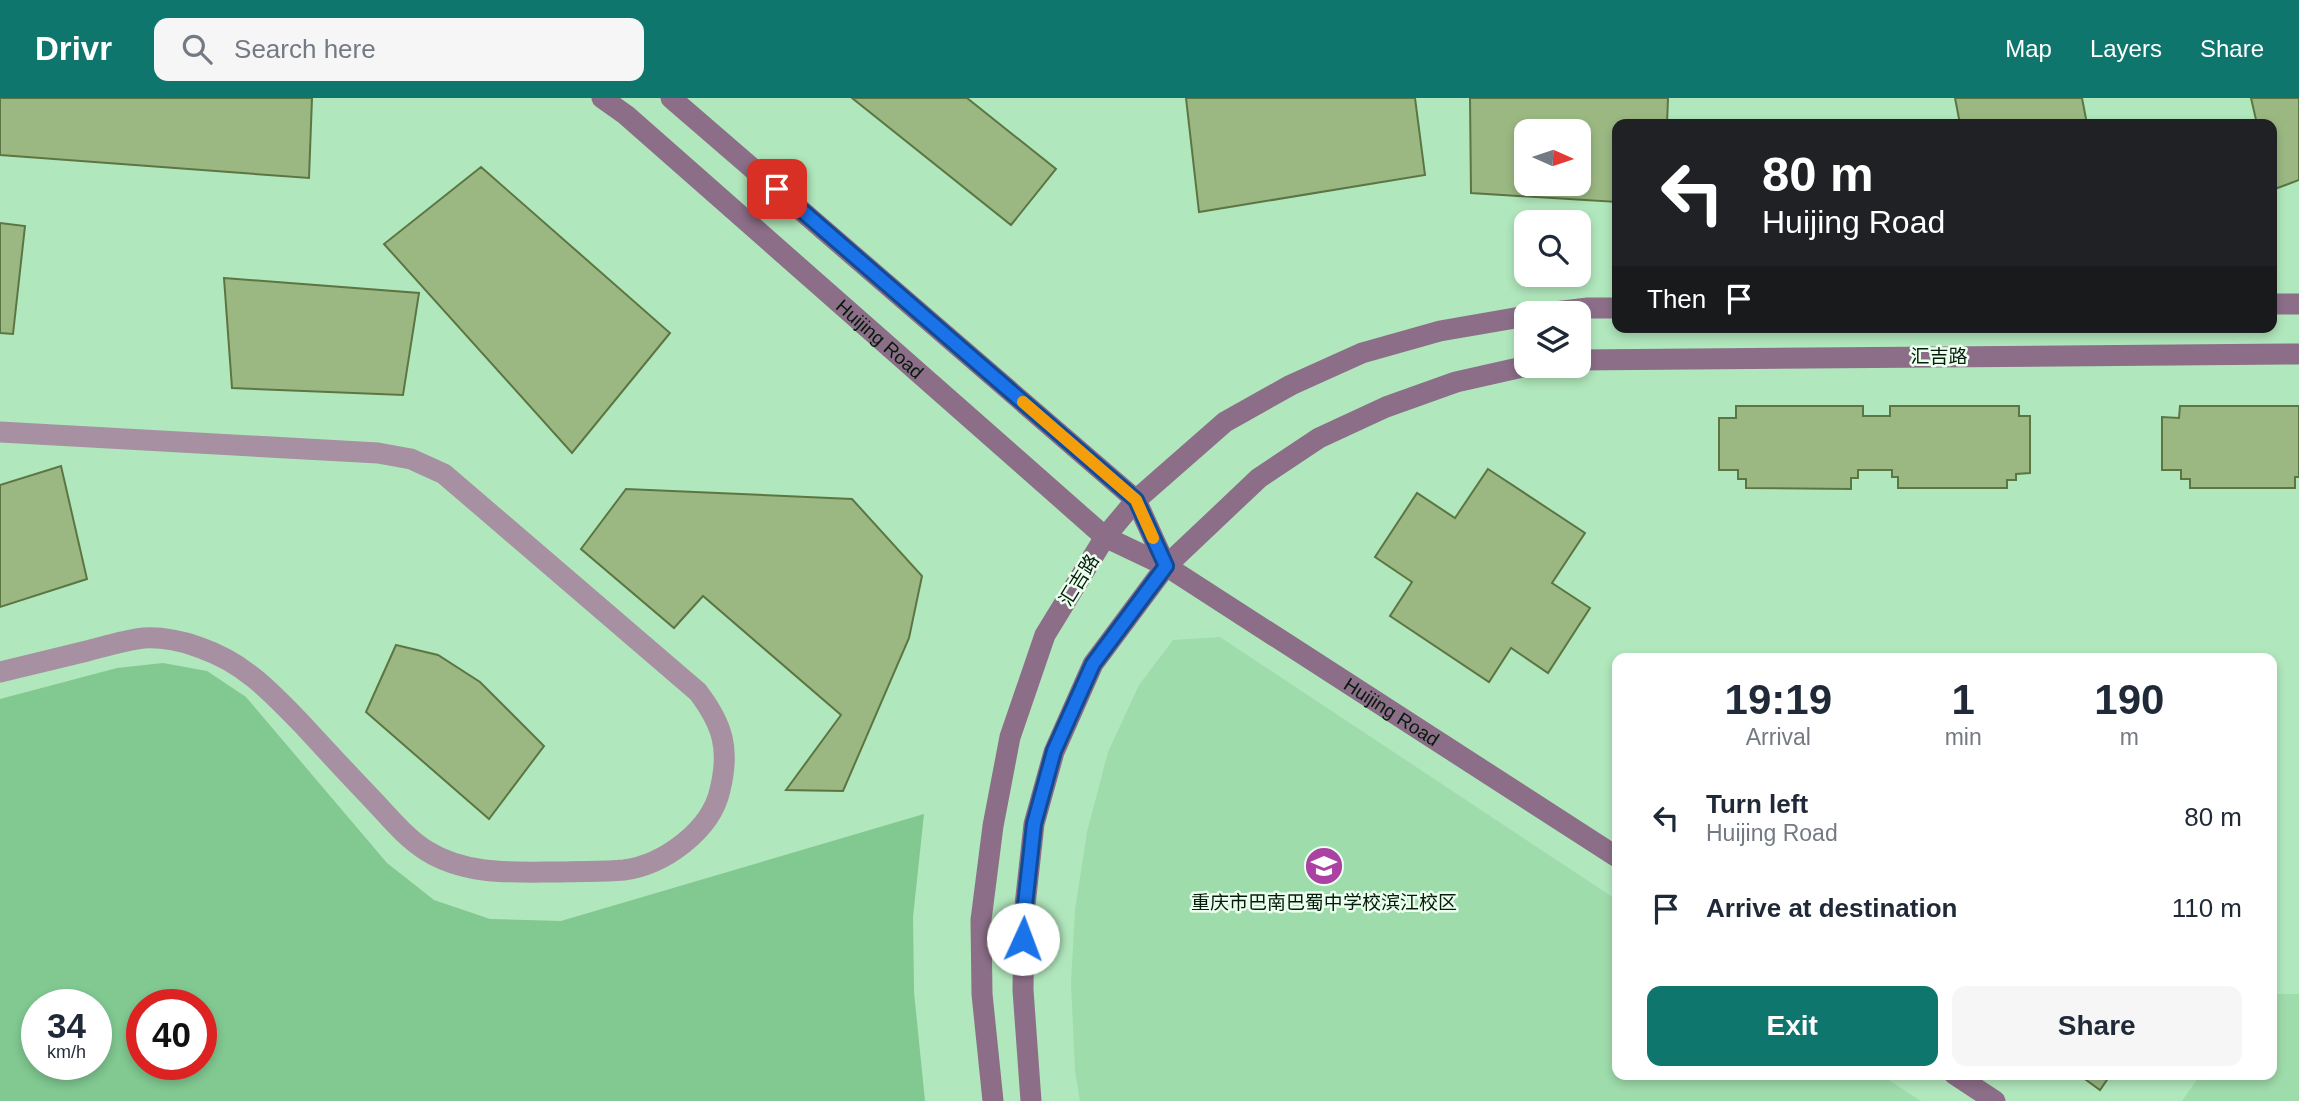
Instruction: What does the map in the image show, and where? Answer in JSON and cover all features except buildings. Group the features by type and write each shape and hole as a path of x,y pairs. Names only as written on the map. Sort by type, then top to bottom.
{"street":[{"name":"Huijing Road","path":"602,98 626,115 1105,537 1166,566 1612,854"},
{"path":"671,98 1136,500 1166,566"},
{"path":"2277,304 2299,304"},
{"path":"1591,309 1612,308"},
{"name":"汇吉路","path":"993,1101 982,994 981,920 993,826 1010,737 1045,635 1105,537 1136,500 1225,422 1291,386 1362,353 1440,331 1514,318"},
{"name":"汇吉路","path":"1591,360 2299,354"},
{"path":"1031,1101 1023,990 1024,914 1034,824 1054,751 1093,664 1166,566 1259,478 1319,438 1385,407 1456,382 1514,369"},
{"path":"0,432 378,453 411,459 444,474 698,692 713,712 722,733 726,760 719,794 706,819 663,859 638,868 612,871 477,870 426,851 400,829 265,685 220,655 199,646 146,638 0,672"},
{"path":"1963,1080 1995,1101"}],"shaded area":[{"name":"重庆市巴南巴蜀中学校滨江校区","path":"1220,637 1612,897 1612,1080 1889,1080 1921,1101 1080,1101 1075,1071 1071,983 1075,910 1087,832 1108,752 1139,685 1173,640"},
{"path":"163,663 207,671 246,697 387,863 434,900 490,919 561,921 924,814 913,917 914,992 925,1101 0,1101 0,699 117,668"},
{"path":"2277,994 2299,994 2299,1101 2182,1101 2197,1080 2277,1080"}],"slow traffic":[{"path":"1023,402 1136,500 1153,538"}],"place":[{"name":"重庆市巴南巴蜀中学校滨江校区","path":"1324,866"}],"route":[{"path":"777,189 1136,500 1166,566 1093,664 1054,751 1034,824 1023,939"}]}
